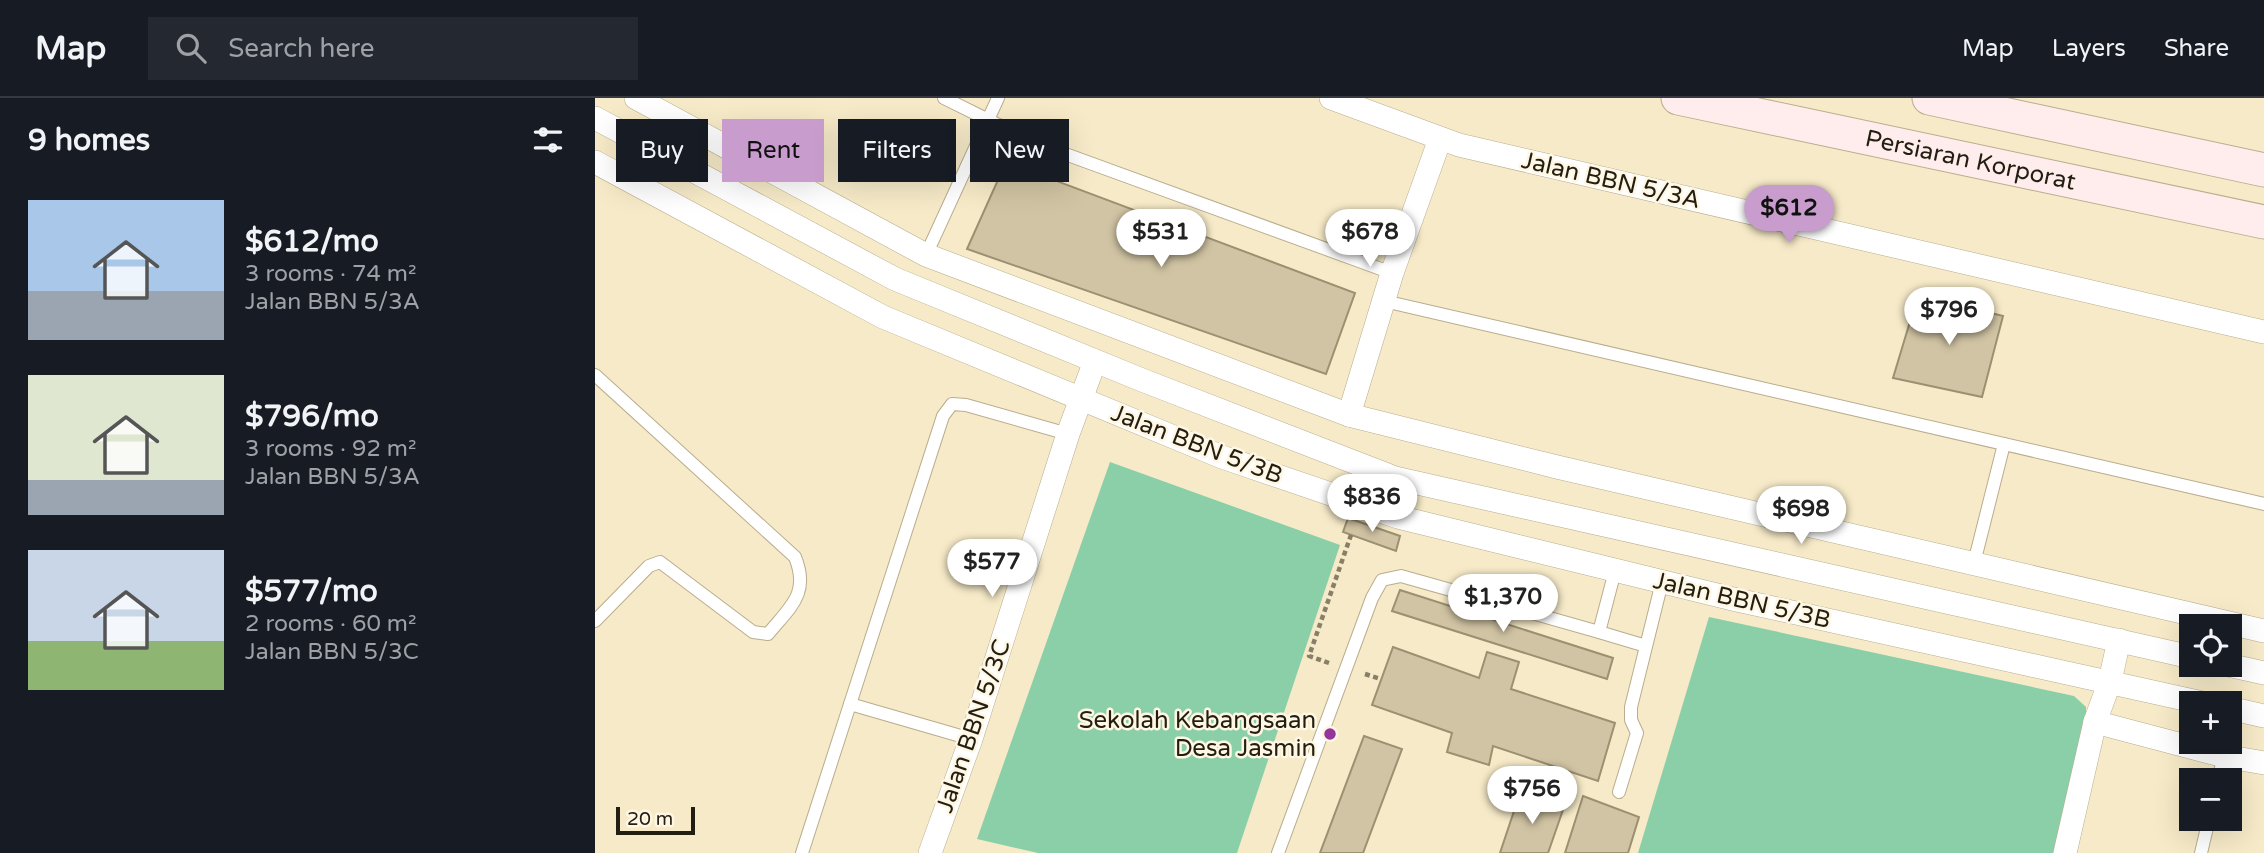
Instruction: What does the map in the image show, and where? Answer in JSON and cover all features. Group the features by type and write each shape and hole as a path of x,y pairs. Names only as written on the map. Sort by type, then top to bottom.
{"main road":[{"name":"Persiaran Korporat","path":"1678,98 2264,222"},
{"name":"Persiaran Korporat","path":"1929,98 2264,170"}],"street":[{"path":"636,98 926,255 1349,415 1557,467 2264,631"},
{"name":"Jalan BBN 5/3A","path":"1331,98 1440,139 2264,332"},
{"name":"Jalan BBN 5/3B","path":"595,118 895,279 1095,361 1395,478 2179,654"},
{"path":"1349,415 1392,273 1440,139"},
{"name":"Jalan BBN 5/3B","path":"595,162 883,317 1222,457 1398,517 1662,582 2179,697"},
{"name":"Jalan BBN 5/3C","path":"930,853 971,739 1068,434 1095,361"},
{"path":"2065,853 2095,722 2110,681 2119,640"},
{"path":"2242,668 2264,673"},
{"path":"2242,711 2264,716"},
{"path":"2095,722 2224,756 2264,763"}],"lane":[{"path":"944,98 982,119"},
{"path":"988,119 998,98"},
{"path":"1069,155 1392,273"},
{"path":"926,255 970,159"},
{"path":"1384,301 2264,504"},
{"path":"595,375 795,557 802,575 798,597 768,634 753,632 660,562 649,565 595,621"},
{"path":"802,853 943,416 952,404 966,405 1068,434"},
{"path":"1974,563 2004,444"},
{"path":"1599,632 1615,571"},
{"path":"1278,853 1372,598 1382,580 1401,576 1646,646"},
{"path":"1619,792 1637,733 1631,720 1631,707 1662,582"},
{"path":"850,704 971,739"},
{"path":"2221,768 2224,756"},
{"path":"2201,853 2206,831"}],"path":[{"path":"1333,664 1309,656 1351,535"},
{"path":"1357,671 1381,679"}],"green space":[{"path":"1110,462 1340,545 1237,853 1038,853 977,839"},
{"path":"1709,617 2074,696 2086,707 2086,723 2055,853 1638,853"}],"building":[{"path":"997,182 1059,182 1355,293 1326,374 967,249"},
{"path":"1918,295 2003,316 1982,397 1893,378"},
{"path":"1348,518 1400,536 1396,551 1343,532"},
{"path":"1400,590 1613,658 1607,679 1392,611"},
{"path":"1393,647 1479,678 1487,652 1519,662 1511,689 1615,723 1598,781 1493,746 1489,765 1447,752 1452,733 1372,705"},
{"path":"1364,736 1402,749 1363,853 1320,853"},
{"path":"1520,793 1564,807 1548,853 1500,853"},
{"path":"1583,796 1639,817 1628,853 1565,853"}],"place":[{"name":"Sekolah Kebangsaan Desa Jasmin","path":"1330,734"}]}
